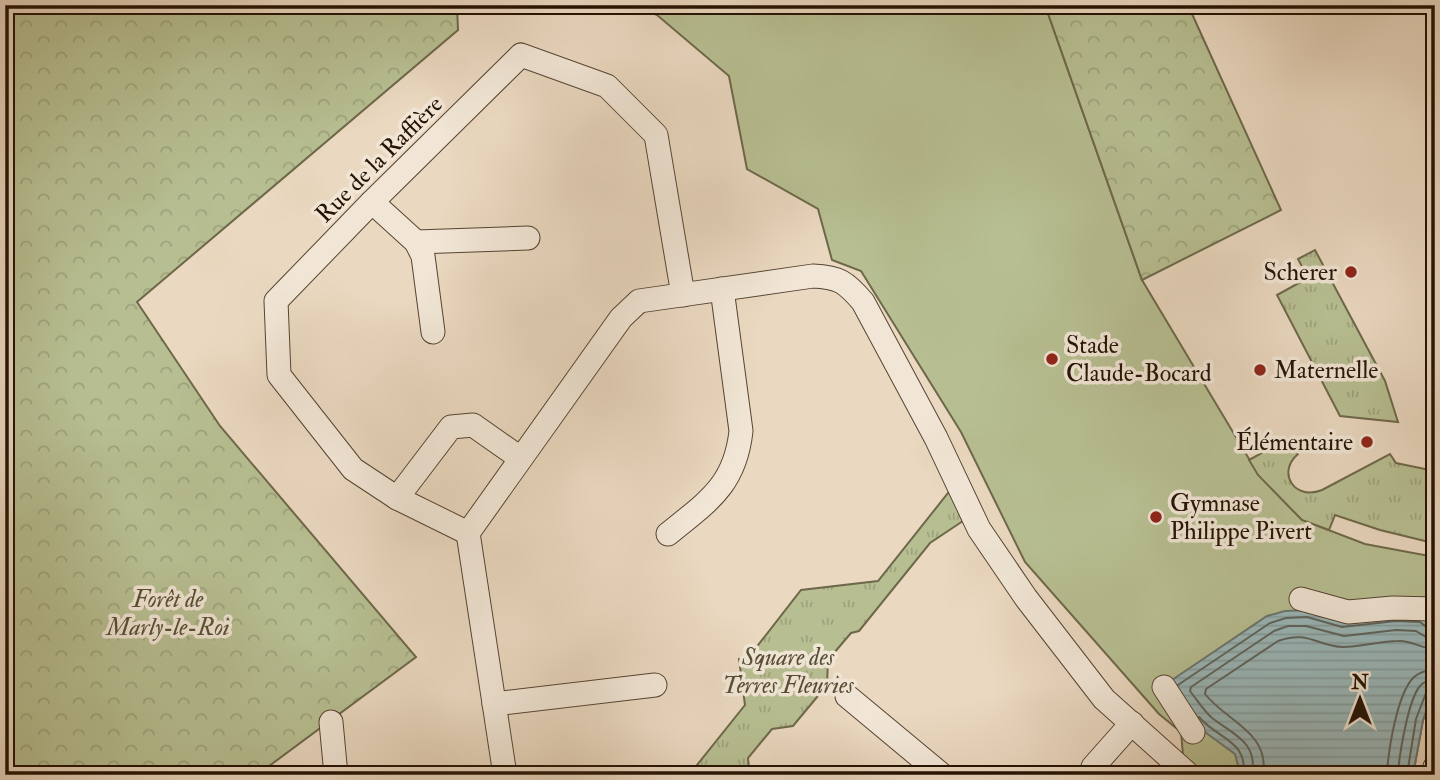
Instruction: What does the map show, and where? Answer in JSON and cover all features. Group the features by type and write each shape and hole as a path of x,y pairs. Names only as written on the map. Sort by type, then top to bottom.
{"street":[{"name":"Rue de la Raffière","path":"468,533 397,498 353,468 279,375 276,301 521,55 607,86 656,135 682,295"},
{"path":"372,202 416,242 423,256 433,332"},
{"path":"416,242 528,238"},
{"path":"505,775 468,533 621,318 639,301 813,275 833,276 850,287 863,302 936,438 979,528 1026,598 1104,699 1189,775"},
{"path":"667,534 723,486 739,448 741,431 722,289"},
{"path":"397,498 451,427 473,425 520,458"},
{"path":"1301,599 1348,612 1393,608 1435,609"},
{"path":"494,704 655,685"},
{"path":"1164,687 1193,732"},
{"path":"847,696 942,775"},
{"path":"331,722 336,775"},
{"path":"1093,767 1132,723"},
{"path":"1433,775 1435,767"}],"green space":[{"name":"Forêt de Marly-le-Roi","path":"5,5 457,5 458,30 137,302 220,426 416,657 257,775 5,775"},
{"name":"Stade Claude-Bocard","path":"636,5 1045,5 1142,280 1258,474 1302,520 1365,544 1435,557 1435,698 1423,720 1413,775 1226,775 1199,771 1183,755 1181,732 1159,714 1025,562 961,432 861,271 832,260 818,209 747,169 729,76 657,15"},
{"path":"1045,5 1188,5 1281,210 1142,280"},
{"path":"1315,250 1385,381 1398,422 1340,416 1277,295 1308,278 1298,259"},
{"path":"1289,438 1298,454 1292,461 1289,477 1297,488 1304,492 1322,490 1390,454 1396,463 1435,471 1433,543 1335,515 1329,530 1302,520 1258,475 1249,460"},
{"name":"Square des Terres Fleuries","path":"952,488 966,519 930,543 859,631 851,633 828,660 827,685 793,726 772,729 748,758 749,768 744,775 689,775 745,705 739,659 748,658 801,590 878,581"}],"water":[{"path":"1285,611 1423,615 1435,625 1435,687 1423,720 1413,775 1235,775 1238,765 1235,754 1198,727 1169,682 1267,616"}],"place":[{"name":"Scherer","path":"1351,272"},
{"name":"Stade Claude-Bocard","path":"1052,359"},
{"name":"Maternelle","path":"1260,370"},
{"name":"Élémentaire","path":"1367,442"},
{"name":"Gymnase Philippe Pivert","path":"1156,517"}]}
